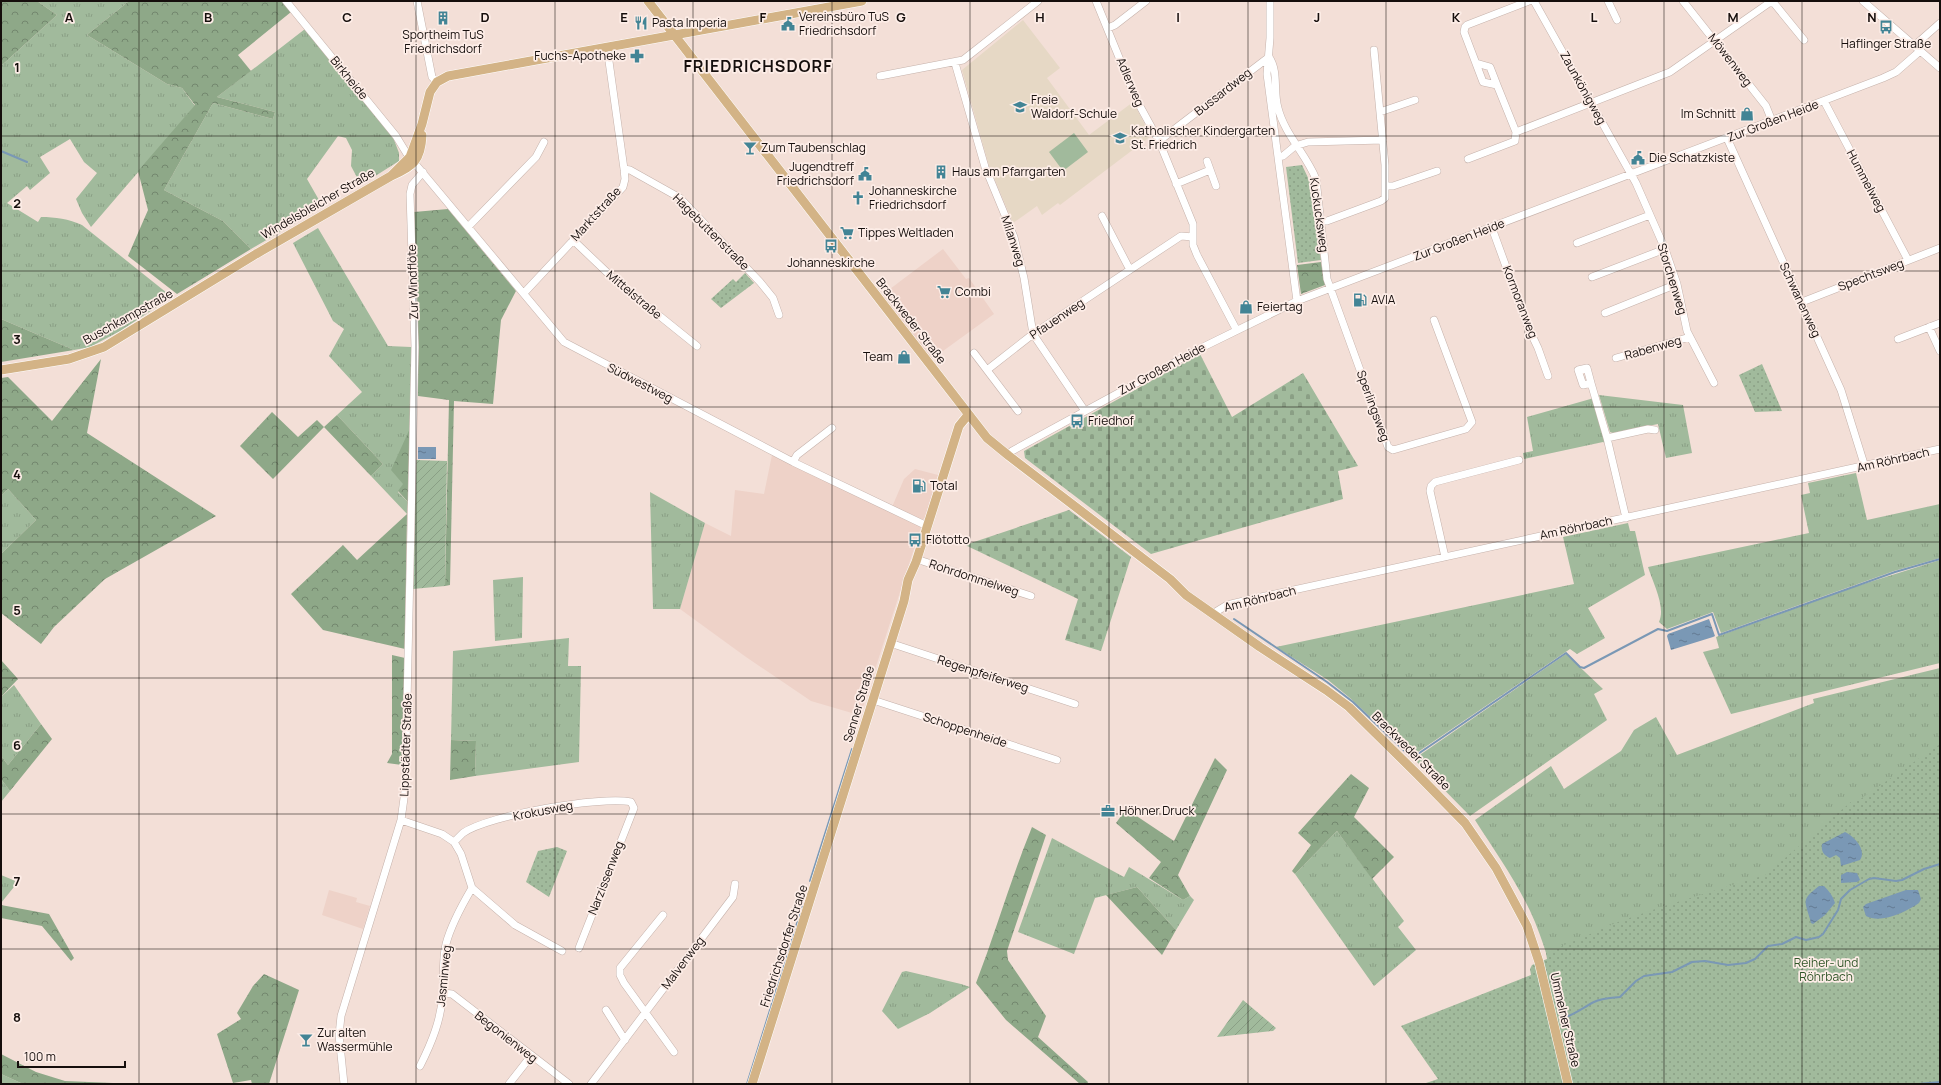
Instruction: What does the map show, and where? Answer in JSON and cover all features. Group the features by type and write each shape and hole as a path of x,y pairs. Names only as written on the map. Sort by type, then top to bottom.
{"main road":[{"name":"Brackweder Straße","path":"648,1 987,438 1170,579 1191,591 1211,611 1260,647 1326,690 1348,707 1465,823 1485,851 1516,902 1527,926 1539,962"},
{"path":"437,82 442,78 455,74 862,1"},
{"name":"Windelsbleicher Straße","path":"256,254 391,176 412,160 428,98 437,82"},
{"name":"Buschkampstraße","path":"1,370 69,359 104,347 256,254"},
{"name":"Senner Straße","path":"837,815 904,600 908,580 916,561 959,426 968,415"},
{"name":"Friedrichsdorfer Straße","path":"752,1084 837,815"},
{"name":"Ummelner Straße","path":"1539,962 1568,1084"}],"street":[{"name":"Birkheide","path":"286,1 396,136 412,160"},
{"path":"417,1 432,77 437,82"},
{"path":"880,76 955,63 963,60 1038,1"},
{"name":"Adlerweg","path":"1096,1 1136,99 1159,141 1193,224 1193,237 1197,255 1236,329"},
{"path":"1108,28 1115,25 1146,1"},
{"name":"Kuckucksweg","path":"1270,1 1269,57 1267,74 1297,301"},
{"path":"1497,85 1483,82 1464,32 1464,27 1529,1"},
{"name":"Zaunkönigweg","path":"1534,1 1631,175"},
{"path":"1608,1 1617,20"},
{"name":"Möwenweg","path":"1683,1 1766,106 1772,121"},
{"path":"1863,1 1940,68"},
{"path":"1516,132 1670,72 1769,3 1773,2 1804,40"},
{"name":"Zur Großen Heide","path":"1009,456 1012,451 1236,329 1297,301 1631,175 1896,72 1940,23"},
{"name":"Marktstraße","path":"524,293 623,187 625,179 624,169 607,47"},
{"path":"1321,221 1381,201 1385,198 1383,140 1374,50"},
{"name":"Kuckucksweg","path":"1269,57 1275,68 1276,96 1280,116 1295,146 1316,179 1327,279 1331,289"},
{"name":"Bussardweg","path":"1159,141 1269,57"},
{"name":"Milanweg","path":"955,63 985,167 1014,237 1024,278 1033,334 1085,411"},
{"path":"1468,159 1515,142 1516,132 1490,67 1476,63"},
{"path":"1380,112 1415,100"},
{"name":"Hummelweg","path":"1824,101 1908,260"},
{"name":"Schwanenweg","path":"1727,138 1841,390 1864,467"},
{"path":"1278,157 1283,156 1295,146 1308,142 1383,140"},
{"path":"468,227 536,157 544,142"},
{"name":"Südwestweg","path":"412,160 524,293 557,335 567,344 793,462 927,526"},
{"path":"1207,161 1216,186"},
{"name":"Hagebuttenstraße","path":"624,169 630,170 680,198 764,287 773,298 778,315"},
{"path":"1176,184 1210,170"},
{"path":"1385,186 1393,186 1437,171"},
{"name":"Zur Windflöte","path":"414,396 415,347 410,194 412,185 423,172"},
{"name":"Storchenweg","path":"1631,175 1650,215 1677,284 1690,337 1714,383"},
{"path":"1577,243 1650,215"},
{"path":"1102,216 1130,270"},
{"name":"Kormoranweg","path":"1492,228 1528,327 1538,348 1548,376"},
{"name":"Pfauenweg","path":"987,370 1033,334 1181,236 1193,237"},
{"name":"Mittelstraße","path":"573,240 615,280 697,346"},
{"name":"Spechtsweg","path":"1802,302 1940,248"},
{"path":"1592,277 1664,249"},
{"path":"1605,313 1677,284"},
{"name":"Sperlingsweg","path":"1331,289 1388,447 1393,450 1466,429 1472,422 1434,320"},
{"path":"1898,339 1940,323"},
{"path":"1929,327 1940,351"},
{"name":"Rabenweg","path":"1616,358 1690,337"},
{"path":"974,353 1018,411"},
{"path":"1591,383 1608,438 1626,518"},
{"name":"Lippstädter Straße","path":"344,1084 339,1035 341,1016 401,820 405,791 414,396"},
{"path":"793,462 797,455 832,428"},
{"path":"1608,438 1648,429 1655,430"},
{"name":"Am Röhrbach","path":"1211,611 1228,605 1864,467 1940,449"},
{"path":"1445,557 1430,491 1431,486 1435,482 1519,460"},
{"name":"Rohrdommelweg","path":"916,561 1031,596"},
{"name":"Regenpfeiferweg","path":"890,643 1075,704"},
{"name":"Schoppenheide","path":"872,700 1058,760"},
{"name":"Krokusweg","path":"454,842 462,834 476,827 550,807 626,801 631,802 634,808"},
{"name":"Narzissenweg","path":"579,948 634,808"},
{"path":"401,820 442,834 454,842 461,854 472,888 515,925 562,951"},
{"name":"Malvenweg","path":"591,1084 733,897 735,884"},
{"name":"Jasminweg","path":"420,1066 437,1029 443,993 443,972 446,944 450,930 472,888"},
{"path":"662,916 620,968 624,983 646,1011 674,1052"},
{"name":"Begonienweg","path":"443,993 452,994 569,1084"},
{"path":"606,1010 625,1040"},
{"path":"508,1084 531,1056"}],"shaded area":[{"name":"Freie Waldorf-Schule","path":"1023,20 1060,68 1047,78 1089,135 1133,102 1151,136 1060,205 1058,203 1042,215 1037,206 1013,223 989,166 962,70"},
{"path":"943,249 966,279 969,278 994,314 932,359 882,295"},
{"path":"772,455 921,527 861,713 852,713 811,701 746,657 680,609 705,523 731,536 735,490 764,494"},
{"path":"915,469 938,475 925,518 922,520 892,507 904,479"},
{"path":"329,890 357,898 356,902 370,906 363,929 322,915"}],"green space":[{"path":"1,1 37,1 57,15 1,66"},
{"path":"37,1 129,1 87,35 167,84 182,88 195,106 91,227 82,213 76,199 97,173 84,162 70,139 40,157 50,173 30,190 27,186 7,203 38,222 41,217 51,217 82,225 172,297 120,331 90,347 74,350 1,319 1,66 57,15"},
{"path":"129,1 282,1 291,12 238,55 251,71 217,97 275,112 273,119 213,103 164,190 223,221 251,249 177,294 128,256 148,210 138,171 195,105 182,88 167,84 87,35"},
{"path":"305,29 393,137 399,153 399,161 361,185 351,166 352,150 346,138 338,136 307,179 323,207 251,249 223,221 164,190 213,103 273,119 275,112 217,97"},
{"path":"1074,133 1088,152 1063,171 1049,152"},
{"path":"1302,165 1310,182 1321,260 1298,263 1286,167"},
{"path":"448,209 516,291 501,320 493,404 454,401 450,585 445,586 449,400 418,396 414,212"},
{"path":"318,228 388,346 411,347 411,426 403,485 398,492 408,502 407,514 371,476 383,464 337,415 362,392 329,356 344,329 333,321 293,243"},
{"path":"1321,262 1325,285 1301,294 1297,265"},
{"path":"745,273 754,283 721,308 711,299 733,279 736,282"},
{"path":"1,319 74,350 1,362"},
{"path":"1200,354 1232,417 1303,373 1358,466 1338,471 1343,499 1151,554 1025,458 1024,451"},
{"path":"101,359 87,433 216,516 105,579 54,627 41,644 1,613 1,554 36,520 8,489 1,496 1,378 8,377 52,421"},
{"path":"1762,364 1782,411 1755,412 1739,375"},
{"path":"1599,395 1683,405 1692,453 1666,458 1658,424 1613,433 1610,432"},
{"path":"1594,398 1606,444 1603,442 1524,459 1523,453 1533,451 1527,417"},
{"path":"272,412 298,437 317,420 324,427 273,479 240,446"},
{"path":"337,415 383,464 371,476 324,427"},
{"path":"411,426 408,502 398,491 403,484 391,470"},
{"path":"416,460 447,461 445,586 413,589"},
{"path":"1856,473 1867,520 1940,504 1940,558 1894,571 1721,633 1713,612 1667,629 1659,622 1661,616 1660,602 1648,567 1809,533 1801,495 1810,493 1808,483"},
{"path":"8,489 36,520 1,554 1,496"},
{"path":"650,492 705,523 680,609 653,609"},
{"path":"1069,510 1131,557 1101,651 1065,640 1078,599 965,545"},
{"path":"407,514 405,649 323,630 291,594 343,545 357,560"},
{"path":"1628,523 1630,531 1635,531 1645,575 1588,608 1605,638 1577,654 1570,649 1412,756 1350,698 1328,680 1276,647 1574,584 1563,537"},
{"path":"1940,560 1940,663 1731,714 1703,652 1719,648 1716,637 1857,586"},
{"path":"523,577 522,638 495,641 493,580"},
{"path":"569,638 568,666 581,666 579,762 475,776 476,741 451,740 453,651"},
{"path":"1566,654 1603,689 1594,694 1607,720 1470,816 1414,759"},
{"path":"392,655 405,658 402,765 387,763 392,754"},
{"path":"1,660 18,679 1,697"},
{"path":"1940,668 1940,1084 1578,1084 1560,1002 1549,962 1535,922 1515,883 1475,820 1551,766 1564,789 1621,751 1634,730 1656,717 1677,755 1814,703 1813,699"},
{"path":"14,685 41,724 8,765 1,756 1,697"},
{"path":"41,724 52,739 10,791 1,779 1,756 8,765"},
{"path":"451,740 476,741 475,776 450,780"},
{"name":"Reiher- und Röhrbach","path":"1940,744 1940,1084 1423,1084 1438,1079 1401,1026 1531,975 1530,969 1532,965 1547,959 1546,953 1618,922 1765,875 1852,801 1859,800"},
{"path":"1215,758 1227,770 1178,875 1190,896 1183,900 1149,878 1161,862 1116,823 1126,809 1174,841"},
{"path":"1351,774 1369,788 1354,817 1394,857 1372,879 1337,831 1295,874 1292,871 1311,845 1298,833"},
{"path":"1,779 10,791 1,802"},
{"path":"1032,827 1046,835 1007,951 1008,960 1046,1016 1038,1037 1088,1082 1087,1084 1080,1084 1006,1020 976,983"},
{"path":"1337,831 1404,921 1398,927 1416,950 1374,986 1295,874"},
{"path":"1052,838 1124,877 1129,867 1183,900 1190,896 1194,900 1176,930 1137,887 1095,898 1074,954 1018,932"},
{"path":"557,847 567,851 549,897 526,882 538,851"},
{"path":"1,875 18,882 1,903"},
{"path":"1137,887 1176,930 1162,955 1106,895"},
{"path":"1,905 49,914 74,958 71,961 42,926 1,918"},
{"path":"906,971 970,987 930,1013 898,1029 882,1011 902,972"},
{"path":"264,974 299,990 269,1084 252,1084 251,1080 233,1083 217,1034 241,1019 237,1013 253,986"},
{"path":"1243,1000 1276,1028 1273,1031 1217,1037"},
{"path":"1,1054 36,1072 65,1081 137,1084 23,1084 1,1074"},
{"path":"1,1074 23,1084 1,1084"}],"water":[{"path":"418,447 436,447 436,459 418,459"},
{"path":"1709,619 1715,636 1671,650 1667,636 1668,634"},
{"path":"1845,832 1856,840 1861,848 1862,856 1860,860 1841,866 1840,858 1836,855 1830,858 1824,854 1822,851 1822,844"},
{"path":"1847,872 1857,873 1860,880 1857,882 1841,883 1841,875"},
{"path":"1819,886 1824,886 1826,888 1835,903 1825,915 1813,924 1811,923 1806,902 1809,895"},
{"path":"1906,890 1918,890 1921,899 1919,903 1907,910 1886,918 1879,919 1866,916 1863,907 1866,904"}],"waterway":[{"path":"1,151 27,162"},
{"path":"1234,619 1327,682 1353,702 1412,758 1566,653 1580,667 1584,668 1658,629 1667,631 1712,614 1719,635 1895,572 1940,559"},
{"path":"810,881 852,749"},
{"path":"1566,1017 1597,1001 1607,998 1620,997 1636,981 1644,976 1672,972 1692,962 1705,961 1728,965 1746,963 1755,959 1768,946 1782,944 1796,937 1806,940 1819,937 1823,934 1838,910 1841,899 1850,890 1869,879 1902,880 1924,869 1940,864"},
{"path":"747,1084 803,904"},
{"path":"1919,1084 1940,1082"}],"place":[{"name":"Sportheim TuS Friedrichsdorf","path":"443,18"},
{"name":"Pasta Imperia","path":"641,23"},
{"name":"Vereinsbüro TuS Friedrichsdorf","path":"788,24"},
{"name":"Haflinger Straße","path":"1886,27"},
{"name":"Fuchs-Apotheke","path":"637,56"},
{"name":"Freie Waldorf-Schule","path":"1020,107"},
{"name":"Im Schnitt","path":"1747,114"},
{"name":"Katholischer Kindergarten St. Friedrich","path":"1120,138"},
{"name":"Zum Taubenschlag","path":"750,148"},
{"name":"Die Schatzkiste","path":"1638,158"},
{"name":"Haus am Pfarrgarten","path":"941,172"},
{"name":"Jugendtreff Friedrichsdorf","path":"865,174"},
{"name":"Johanneskirche Friedrichsdorf","path":"858,198"},
{"name":"Tippes Weltladen","path":"847,233"},
{"name":"Johanneskirche","path":"831,246"},
{"name":"Combi","path":"944,292"},
{"name":"AVIA","path":"1360,300"},
{"name":"Feiertag","path":"1246,307"},
{"name":"Team","path":"904,357"},
{"name":"Friedhof","path":"1077,421"},
{"name":"Total","path":"919,486"},
{"name":"Flötotto","path":"915,540"},
{"name":"Höhner Druck","path":"1108,811"},
{"name":"Zur alten Wassermühle","path":"306,1040"}],"district":[{"name":"FRIEDRICHSDORF","path":"758,66"}]}
